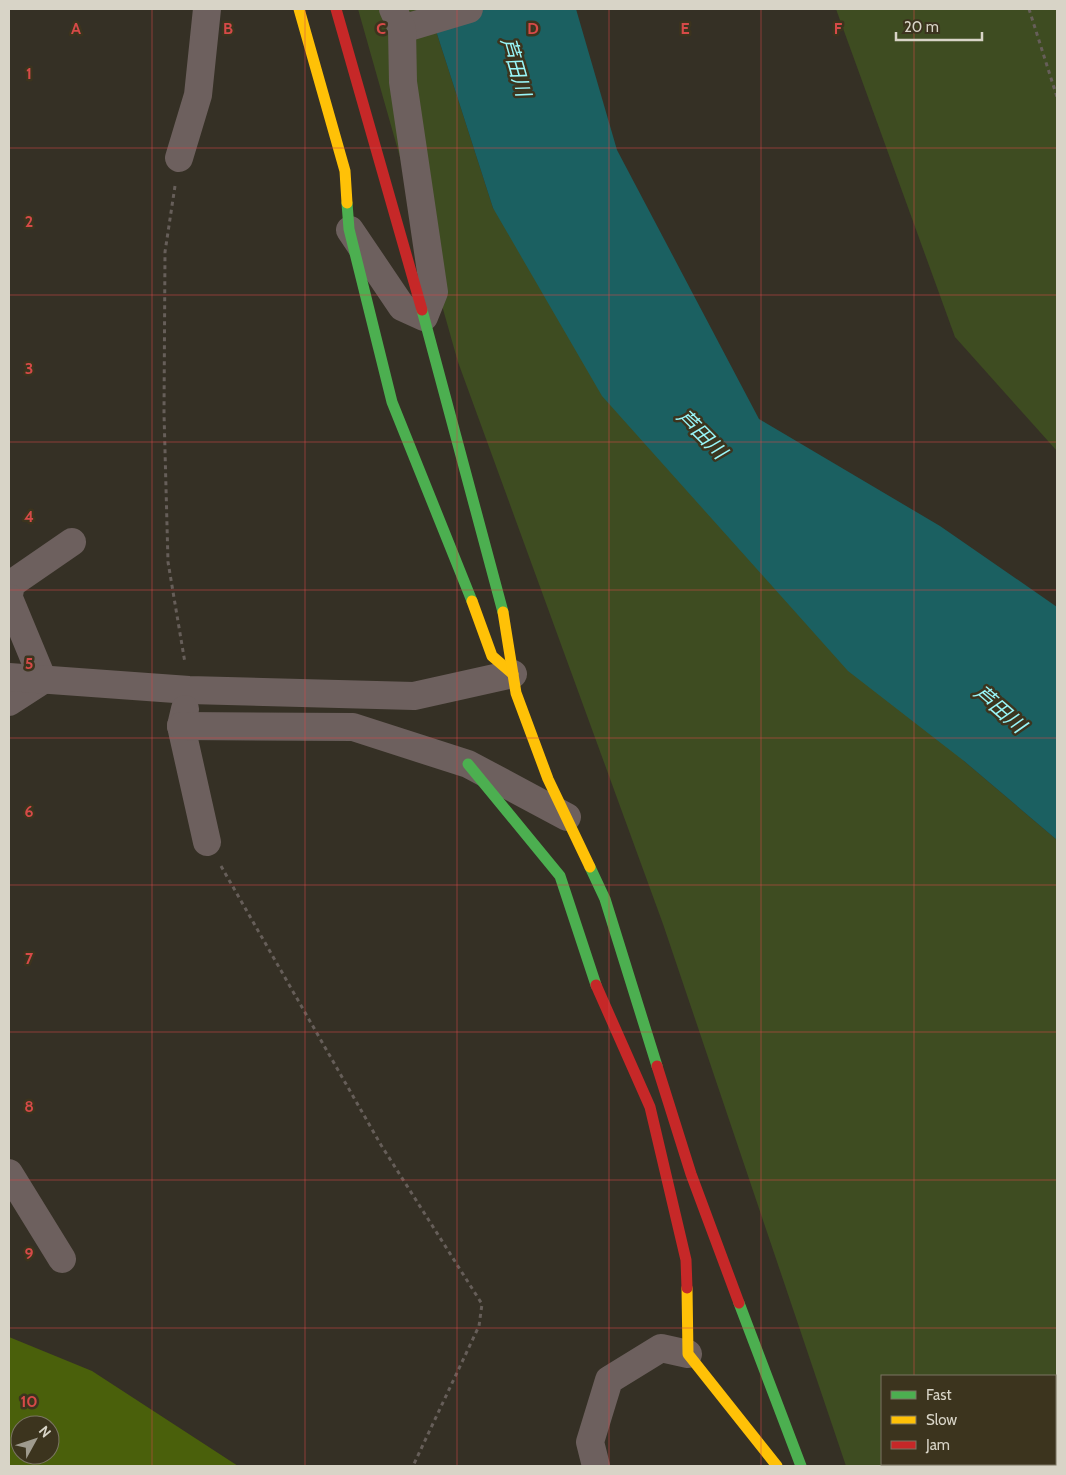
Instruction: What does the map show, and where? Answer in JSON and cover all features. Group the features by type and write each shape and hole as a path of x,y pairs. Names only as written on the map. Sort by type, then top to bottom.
{"street":[{"path":"180,158 198,95 207,9"},
{"path":"299,9 345,171 349,229 392,402 455,556 492,656 515,684"},
{"path":"336,9 424,317 504,617 515,684 548,779 606,899 659,1105 686,1260 688,1354 778,1466"},
{"path":"424,317 434,292 402,82 406,20 469,9"},
{"path":"349,229 402,307 424,317"},
{"path":"42,680 9,597 11,584 72,542"},
{"path":"9,677 189,690 414,696 515,684"},
{"path":"9,702 42,680"},
{"path":"189,690 181,726 207,842"},
{"path":"181,726 353,727 468,764 566,817"},
{"path":"468,764 560,876 598,993 659,1105 691,1174 801,1466"},
{"path":"9,1173 62,1259"},
{"path":"596,1466 590,1442 609,1380 661,1348 688,1354"}],"path":[{"path":"1029,9 1057,98"},
{"path":"180,158 165,252 164,413 168,562 189,690"},
{"path":"207,842 381,1145 482,1304 479,1326 413,1466"}],"green space":[{"path":"358,9 429,9 493,208 964,761 1057,840 1057,1466 846,1466 663,924 458,362"},
{"path":"836,9 1057,9 1057,451 955,337"},
{"path":"9,1337 92,1371 238,1466 9,1466"}],"water":[{"name":"芦田川","path":"429,9 576,9 617,150 759,419 940,526 1057,607 1057,840 964,761 848,671 602,396 493,208"}],"traffic: fast":[{"path":"347,203 349,229 392,402 472,601"},
{"path":"422,310 503,612"},
{"path":"468,764 560,876 596,985"},
{"path":"590,867 605,899 657,1066"},
{"path":"739,1303 801,1466"}],"traffic: slow":[{"path":"299,9 345,171 347,203"},
{"path":"472,601 492,656 513,674"},
{"path":"503,612 516,693 548,779 590,867"},
{"path":"687,1288 688,1354 777,1466"}],"traffic: jam":[{"path":"336,9 422,310"},
{"path":"596,985 650,1107 686,1260 687,1288"},
{"path":"657,1066 691,1174 739,1303"}]}
